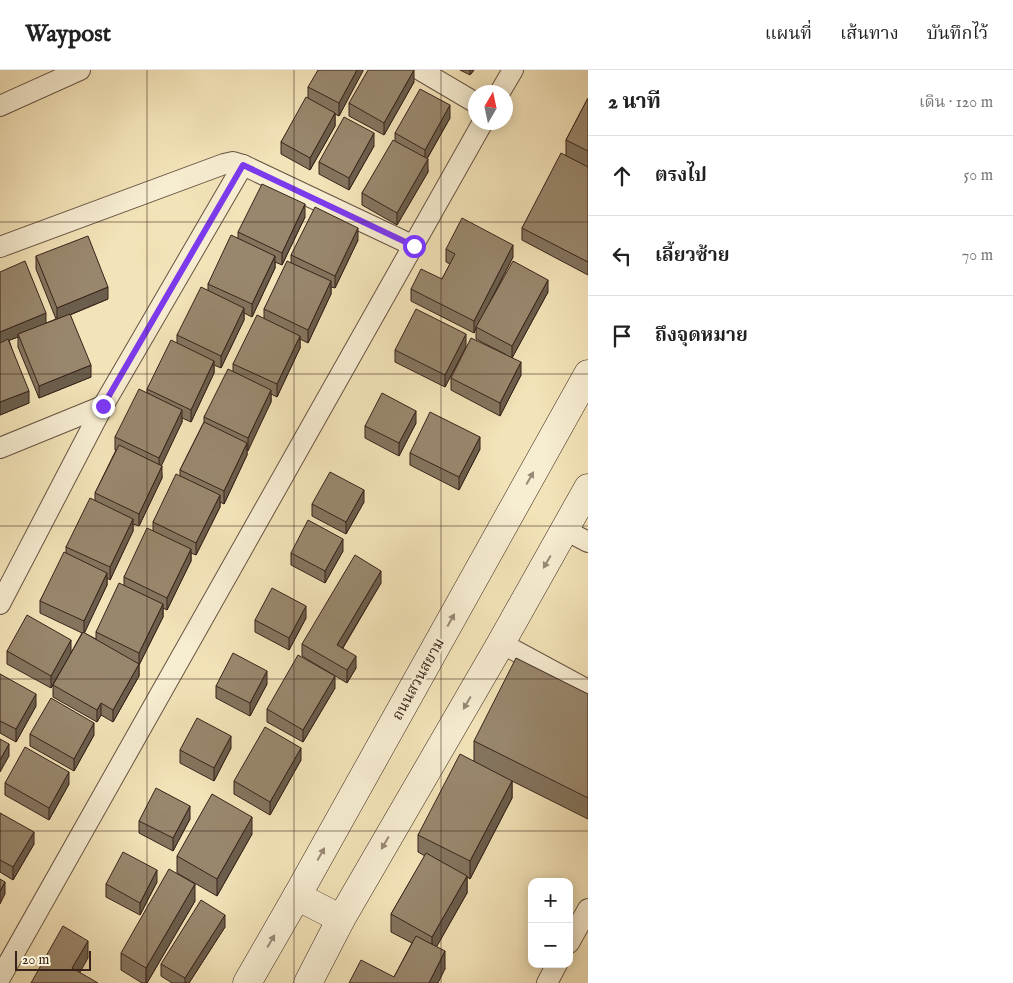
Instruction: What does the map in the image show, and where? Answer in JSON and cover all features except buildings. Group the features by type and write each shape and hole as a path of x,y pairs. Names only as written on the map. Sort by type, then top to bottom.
{"street":[{"path":"0,106 80,70"},
{"path":"420,70 468,98"},
{"path":"504,85 513,70"},
{"path":"0,978 479,130"},
{"path":"0,247 233,162 414,246"},
{"path":"0,604 103,406 243,165"},
{"name":"ถนนสวนสยาม","path":"247,983 588,374"},
{"path":"0,448 103,406"},
{"path":"308,983 341,919 501,643 577,536 588,488"},
{"path":"501,643 588,690"},
{"path":"297,896 341,919"},
{"path":"573,935 588,909"},
{"path":"546,983 555,968"}],"route":[{"path":"103,406 243,165 414,246"}]}
